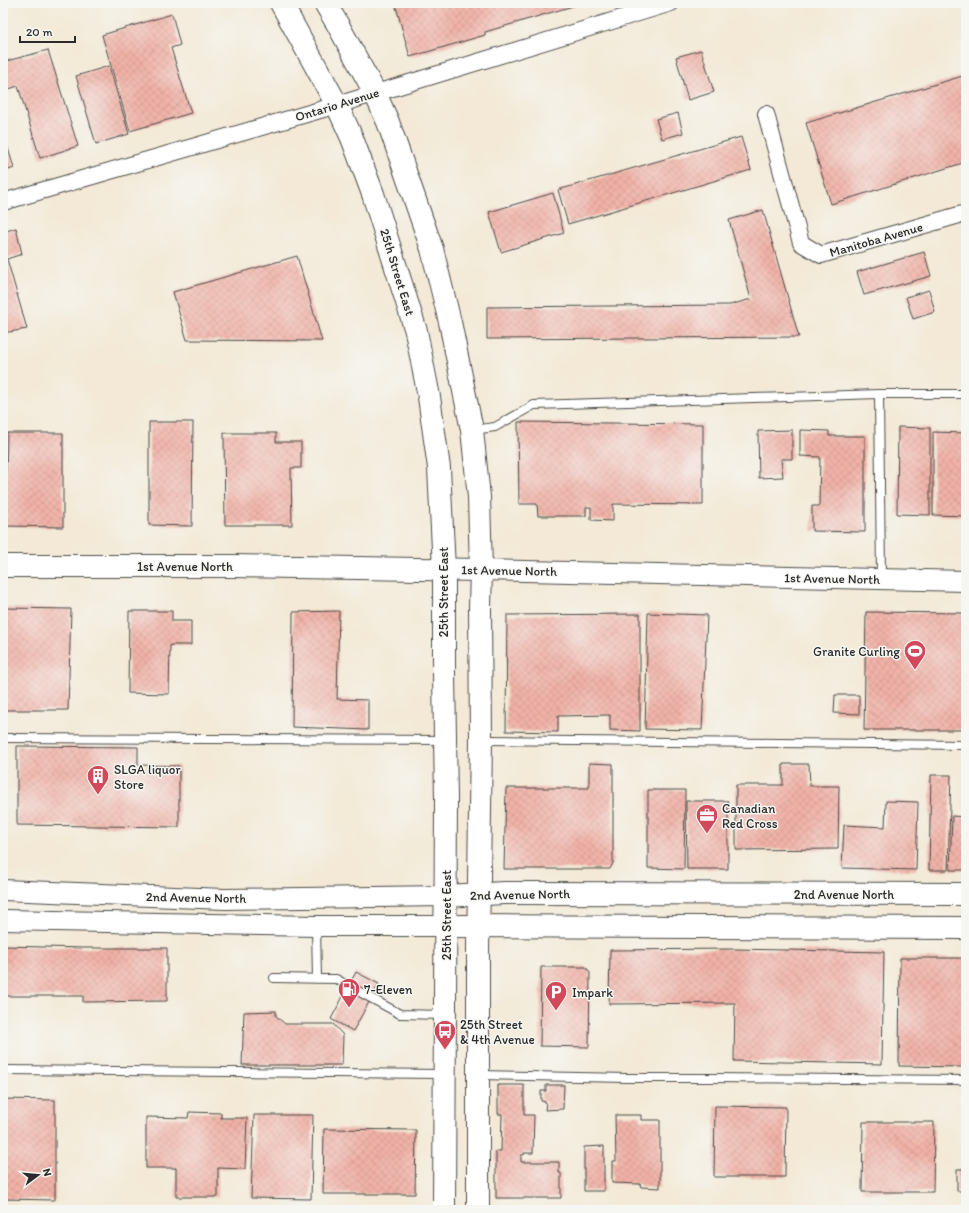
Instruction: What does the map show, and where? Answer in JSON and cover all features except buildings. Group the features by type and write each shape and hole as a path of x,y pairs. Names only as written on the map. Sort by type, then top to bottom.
{"main road":[{"name":"25th Street East","path":"281,3 337,104 352,138 373,194 416,331 429,397 439,468 444,569 444,674 446,740 444,1210"},
{"path":"325,3 376,93 388,122 432,249 450,322 472,430 479,497 481,570 478,1210"},
{"name":"1st Avenue North","path":"3,566 240,566 481,570"},
{"name":"2nd Avenue North","path":"445,896 479,894 966,894"},
{"name":"2nd Avenue North","path":"446,926 966,928"}],"street":[{"name":"Ontario Avenue","path":"3,202 376,93 671,3"},
{"name":"Manitoba Avenue","path":"766,114 801,243 821,255 966,213"},
{"name":"1st Avenue North","path":"481,570 966,582"},
{"name":"2nd Avenue North","path":"3,890 224,899 445,896"},
{"name":"2nd Avenue North","path":"3,920 316,926 446,926"}],"lane":[{"path":"472,430 495,427 534,405 879,394 966,394"},
{"path":"879,394 881,579"},
{"path":"3,738 446,740"},
{"path":"481,740 966,744"},
{"path":"316,926 318,979"},
{"path":"274,978 336,979 400,1014 445,1015"},
{"path":"3,1070 445,1074"},
{"path":"478,1075 628,1078 966,1080"}],"place":[{"name":"Granite Curling","path":"915,670"},
{"name":"SLGA liquor Store","path":"98,796"},
{"name":"Canadian Red Cross","path":"707,834"},
{"name":"7-Eleven","path":"349,1008"},
{"name":"Impark","path":"556,1012"},
{"name":"25th Street & 4th Avenue","path":"445,1050"}]}
